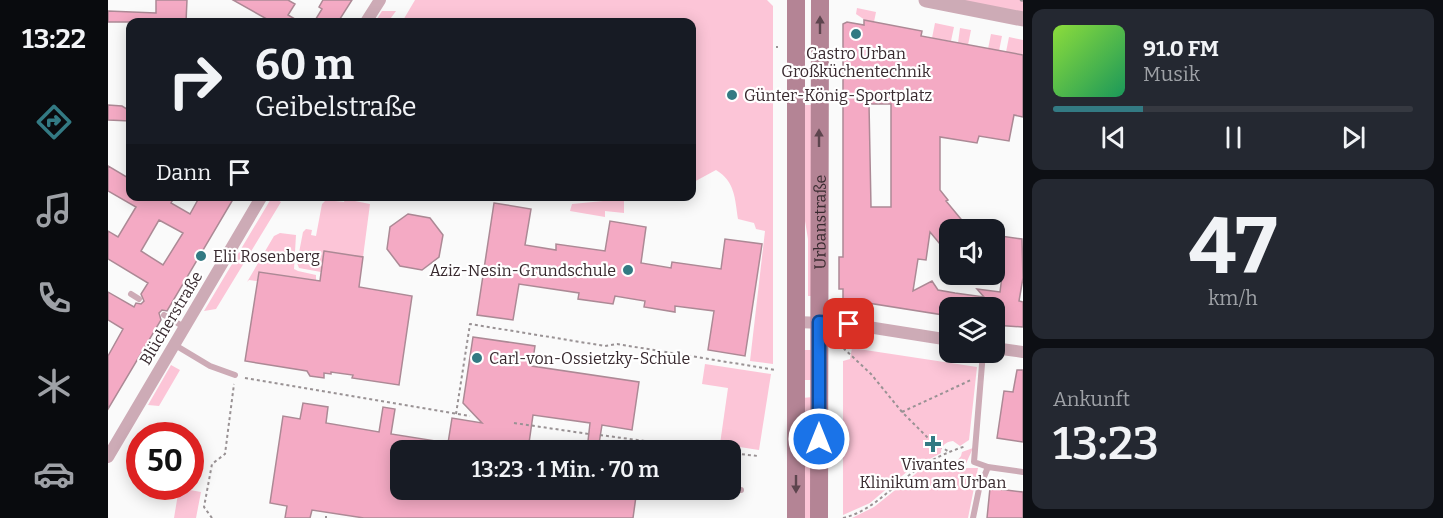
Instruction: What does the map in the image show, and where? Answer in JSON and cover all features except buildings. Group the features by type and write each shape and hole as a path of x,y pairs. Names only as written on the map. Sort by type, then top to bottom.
{"main road":[{"name":"Urbanstraße","path":"796,0 796,518"},
{"name":"Urbanstraße","path":"819,518 820,0"}],"street":[{"path":"369,18 380,0"},
{"path":"926,0 1023,19"},
{"name":"Blücherstraße","path":"108,457 259,201"},
{"path":"796,322 849,324 939,338"},
{"path":"1005,350 1023,352"}],"lane":[{"path":"796,93 819,93"},
{"path":"131,294 139,299"},
{"path":"164,315 185,327"},
{"path":"174,344 210,366 235,375"},
{"path":"982,363 974,462 988,467 1023,472"},
{"path":"796,386 819,386"},
{"path":"973,518 979,489 988,467"}],"path":[{"path":"456,414 470,324 605,346 617,344 776,370"},
{"path":"839,344 871,374 902,412 928,438 949,452"},
{"path":"212,518 204,507 212,464 225,454 235,375 470,416"},
{"path":"902,412 981,375"},
{"path":"514,423 589,434"},
{"path":"600,435 637,440"},
{"path":"843,518 866,510 911,473 949,452 977,442"},
{"path":"741,454 758,456"}],"shaded area":[{"name":"Günter-König-Sportplatz","path":"415,0 767,0 773,6 773,364 750,361 765,231 756,229 754,223 738,219 731,185 722,174 716,170 696,181 696,18 404,18"},
{"path":"947,0 1023,0 1023,15"},
{"path":"857,8 876,12 874,22 865,20 856,14"},
{"path":"382,11 396,11 391,18 378,18"},
{"path":"935,23 954,27 951,41 932,38"},
{"path":"960,28 971,30 968,45 958,43"},
{"path":"991,34 1002,36 999,51 988,49"},
{"path":"1009,37 1023,40 1023,55 1006,52"},
{"path":"804,105 811,105 811,296 808,296 808,239 804,215"},
{"path":"270,201 281,202 216,309 204,311"},
{"path":"325,201 355,201 370,204 363,257 324,251 321,272 299,268 297,263 303,232 306,229 312,230 311,235 316,236 322,204"},
{"path":"624,201 624,213 605,211 605,217 570,211 572,204"},
{"path":"280,233 296,235 294,269 316,275 316,281 259,272 257,281 247,282 274,236"},
{"path":"852,348 977,367 969,440 960,446 953,441 946,443 941,453 909,470 870,503 843,515 843,361 850,359"},
{"path":"803,350 813,350 811,380 805,380"},
{"path":"705,364 771,374 759,450 741,447 741,440 721,440 728,388 702,384"},
{"path":"171,365 180,370 159,406 148,405"},
{"path":"813,397 813,518 803,518 802,398"},
{"path":"973,448 964,468 978,468 968,518 852,518 874,507 919,471 944,459 949,462 957,461 962,452"},
{"path":"177,500 199,500 196,518 174,518"}],"place":[{"name":"Gastro Urban Großküchentechnik","path":"856,34"},
{"name":"Günter-König-Sportplatz","path":"732,95"},
{"name":"Elii Rosenberg","path":"201,256"},
{"name":"Aziz-Nesin-Grundschule","path":"628,270"},
{"name":"Carl-von-Ossietzky-Schule","path":"477,358"},
{"name":"Vivantes Klinikum am Urban","path":"933,444"}],"route":[{"path":"819,439 819,322 849,324"}]}
